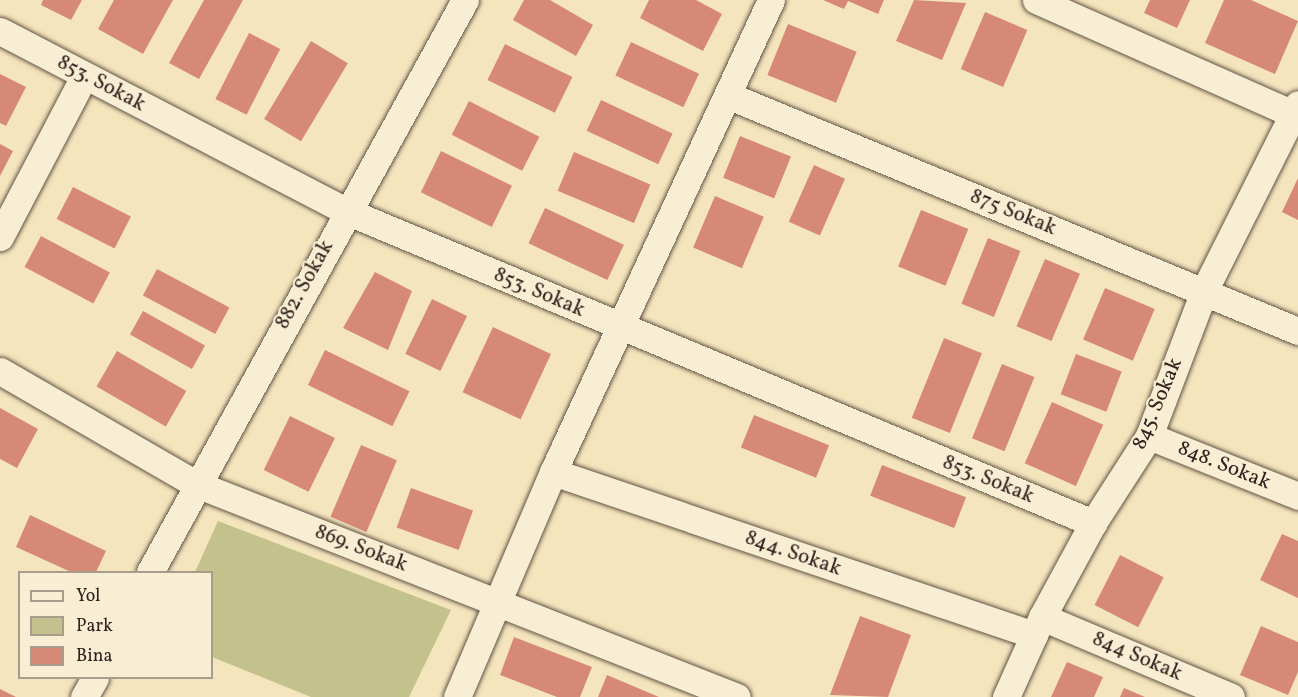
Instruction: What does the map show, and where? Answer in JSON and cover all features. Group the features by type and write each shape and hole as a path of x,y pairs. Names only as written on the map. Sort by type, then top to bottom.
{"street":[{"name":"882. Sokak","path":"151,571 196,484 346,211 465,0"},
{"path":"457,697 553,472 771,0"},
{"path":"1036,0 1293,124"},
{"name":"853. Sokak","path":"0,31 346,211 619,327 1093,523"},
{"path":"0,237 84,76"},
{"name":"875 Sokak","path":"727,95 1298,331"},
{"name":"845. Sokak","path":"1006,697 1038,626 1093,523 1149,436 1204,291 1293,124"},
{"name":"869. Sokak","path":"0,371 196,484 737,697"},
{"name":"848. Sokak","path":"1149,436 1298,496"},
{"name":"844. Sokak","path":"553,472 1038,626"},
{"name":"844 Sokak","path":"1038,626 1231,697"},
{"path":"84,697 94,679"}],"green space":[{"path":"218,521 451,610 409,697 311,697 213,657 213,571 195,571"}],"building":[{"path":"43,0 82,0 71,20 41,5"},
{"path":"114,0 173,0 143,54 98,29"},
{"path":"204,0 243,0 199,79 169,63"},
{"path":"524,0 550,0 593,25 576,56 513,20"},
{"path":"649,0 696,0 722,14 703,51 640,18"},
{"path":"823,0 884,0 878,14 848,1 844,9"},
{"path":"914,0 966,3 942,60 896,41"},
{"path":"1150,0 1190,0 1177,28 1144,13"},
{"path":"1224,0 1251,0 1298,21 1275,74 1205,43"},
{"path":"985,12 1027,30 1003,87 961,69"},
{"path":"788,24 857,52 836,103 767,75"},
{"path":"249,33 280,49 247,115 215,99"},
{"path":"311,41 348,63 301,141 264,119"},
{"path":"631,42 699,74 683,107 615,76"},
{"path":"505,44 572,77 555,113 487,80"},
{"path":"0,74 26,87 6,126 0,123"},
{"path":"601,100 673,133 658,164 587,131"},
{"path":"469,101 539,137 522,171 452,135"},
{"path":"740,136 791,157 774,198 723,178"},
{"path":"0,144 13,151 0,176"},
{"path":"441,151 512,186 492,227 421,192"},
{"path":"574,152 650,184 634,223 558,191"},
{"path":"814,165 845,179 820,235 789,222"},
{"path":"1298,178 1298,220 1282,212"},
{"path":"73,187 131,217 115,249 57,219"},
{"path":"715,196 764,217 742,268 693,248"},
{"path":"545,208 624,245 607,280 529,243"},
{"path":"921,210 968,229 945,286 898,267"},
{"path":"41,236 110,273 93,304 25,267"},
{"path":"988,238 1020,251 994,317 961,304"},
{"path":"1045,259 1080,274 1051,341 1016,326"},
{"path":"157,269 229,307 215,334 143,295"},
{"path":"375,272 412,291 388,350 343,328"},
{"path":"1105,288 1155,309 1133,361 1083,340"},
{"path":"432,299 467,316 440,371 405,354"},
{"path":"143,311 205,345 192,369 130,335"},
{"path":"493,327 551,354 521,419 463,392"},
{"path":"944,338 982,353 950,433 912,418"},
{"path":"325,350 409,391 392,426 308,385"},
{"path":"117,351 186,391 166,427 96,387"},
{"path":"1076,354 1122,372 1106,412 1061,394"},
{"path":"1002,364 1034,377 1004,451 972,438"},
{"path":"1052,402 1103,425 1076,486 1025,463"},
{"path":"0,408 38,429 17,468 0,459"},
{"path":"754,415 829,445 816,478 741,447"},
{"path":"290,416 335,438 309,492 264,470"},
{"path":"361,445 397,460 366,532 331,517"},
{"path":"882,465 966,497 954,528 870,496"},
{"path":"411,488 473,511 459,550 397,527"},
{"path":"30,515 106,551 96,571 69,571 16,547"},
{"path":"1282,534 1298,541 1298,598 1260,580"},
{"path":"1120,555 1164,577 1138,627 1095,605"},
{"path":"860,616 911,635 888,697 830,695"},
{"path":"1261,626 1298,642 1298,672 1288,695 1240,675"},
{"path":"514,637 592,667 580,697 557,697 500,675"},
{"path":"1067,662 1103,677 1094,697 1051,697"},
{"path":"607,675 659,697 598,697"},
{"path":"1124,688 1145,697 1120,697"},
{"path":"0,689 16,697 0,697"}]}
